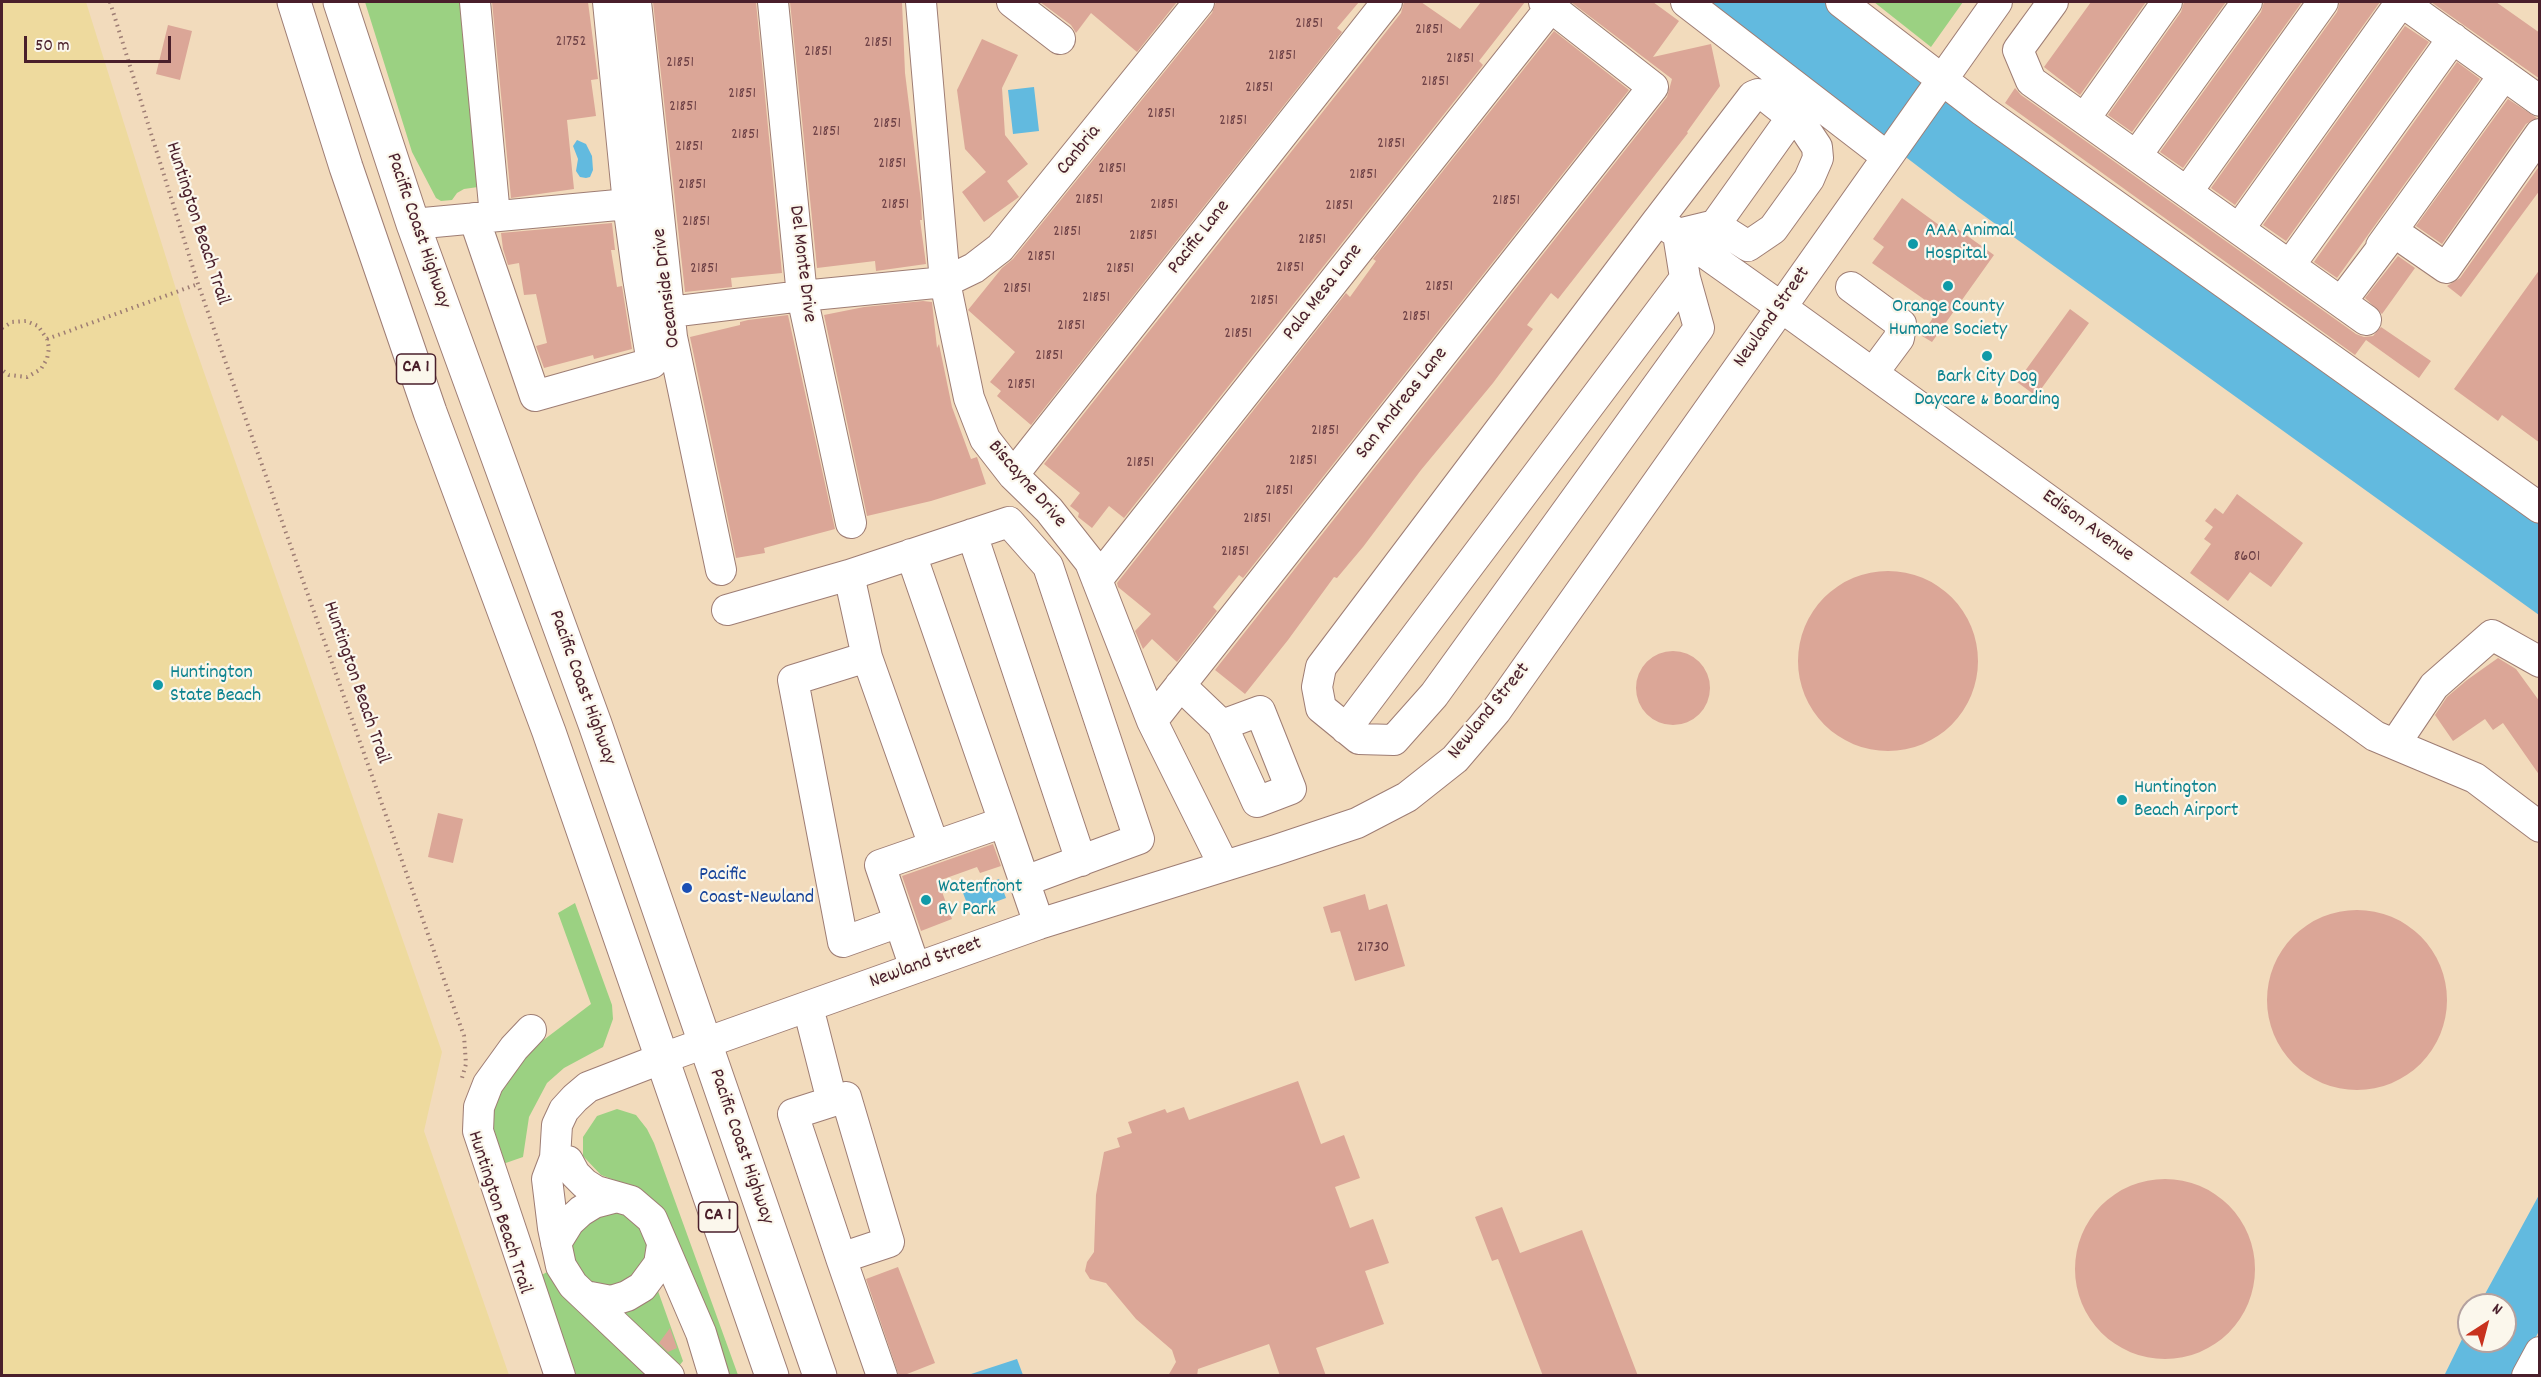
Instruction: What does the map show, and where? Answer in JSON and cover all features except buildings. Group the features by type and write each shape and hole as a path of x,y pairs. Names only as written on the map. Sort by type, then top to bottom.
{"highway":[{"name":"CA 1","path":"294,2 346,167 427,401 537,698 772,1376"},
{"name":"Pacific Coast Highway","path":"340,2 413,224 595,724 820,1376"}],"street":[{"path":"475,2 485,217 535,396 652,363 628,204 608,2"},
{"name":"Oceanside Drive","path":"636,2 672,337 722,570"},
{"name":"Del Monte Drive","path":"773,2 802,296 851,523"},
{"name":"Biscayne Drive","path":"921,2 945,282 969,398 985,439 1013,475 1049,510 1090,562 1152,721 1224,866"},
{"name":"Canbria","path":"670,312 945,282 975,268 1000,248 1199,2"},
{"name":"Pacific Lane","path":"1013,475 1387,2"},
{"path":"1686,2 1889,152"},
{"path":"1841,2 1937,84 2540,508"},
{"name":"Newland Street","path":"556,1243 547,1179 555,1158 556,1125 564,1110 588,1087 1039,924 1357,823 1407,797 1455,759 1496,711 1997,2"},
{"path":"2053,2 2018,50 2031,81 2367,320"},
{"path":"2085,118 2167,2"},
{"path":"2136,156 2247,2"},
{"path":"2187,192 2323,2"},
{"path":"2239,229 2401,2 2540,101"},
{"path":"1018,3 1060,39"},
{"name":"San Andreas Lane","path":"1152,721 1653,87 1548,4"},
{"name":"Pala Mesa Lane","path":"1097,580 1548,4"},
{"path":"2290,266 2453,38"},
{"path":"2341,302 2504,75"},
{"path":"1668,227 1699,328 1434,695 1394,740 1359,739 1321,708 1317,687 1321,667 1668,227 1753,96 1758,94 1765,96 1792,117 1803,126 1817,147 1818,158 1809,179 1773,229 1748,246 1715,225 1668,227"},
{"path":"1715,225 1792,117"},
{"path":"2341,302 2394,232 2446,268 2540,134"},
{"path":"413,224 628,204"},
{"name":"Edison Avenue","path":"1668,227 2375,736 2475,778 2540,827"},
{"path":"1346,729 1685,278"},
{"path":"1851,287 1901,324 1899,338 1873,373"},
{"path":"727,610 849,575 1009,522 1048,566 1139,839 1024,881"},
{"path":"972,534 1081,861"},
{"path":"911,554 1039,924"},
{"path":"849,575 867,657 934,846"},
{"path":"2395,744 2434,686 2492,635 2540,662"},
{"path":"867,657 794,680 843,942 899,922"},
{"path":"1180,685 1222,724"},
{"path":"915,968 880,865 1004,822"},
{"path":"808,1007 832,1101"},
{"path":"531,1030 514,1048 488,1084 479,1107 478,1131 560,1376"},
{"path":"841,1258 889,1242 846,1097 793,1114 841,1258 882,1376"},
{"path":"555,1158 568,1161 575,1174 596,1191 631,1201 642,1208 652,1219 695,1376"},
{"path":"617,1197 594,1203 569,1222 556,1243 561,1266 573,1285 669,1376"},
{"path":"585,1296 611,1301 627,1296 642,1287 661,1255"},
{"path":"661,1255 701,1333 714,1376"},
{"path":"2527,1376 2540,1352"}],"path":[{"name":"Huntington Beach Trail","path":"110,2 198,284 464,1036 466,1064 461,1086"},
{"path":"47,339 198,284"},
{"path":"2,328 12,322 26,321 38,326 47,339 49,348 47,359 40,369 27,377 17,377 2,370"}],"green space":[{"path":"365,2 460,2 478,187 464,189 452,200 441,201 436,198 412,152"},
{"path":"1874,2 1963,2 1931,47"},
{"path":"575,903 612,1005 613,1019 603,1047 564,1068 547,1083 529,1117 523,1157 500,1165 490,1141 488,1095 537,1045 591,1004 558,913"},
{"path":"617,1109 636,1115 654,1143 738,1375 721,1375 674,1244 615,1185 617,1181 601,1175 583,1156 583,1137 597,1116"},
{"path":"593,1209 632,1214 650,1248 642,1273 607,1289 582,1279 568,1255 572,1228"},
{"path":"547,1272 655,1375 573,1375 540,1276"},
{"path":"658,1291 683,1361 679,1366 621,1315 624,1309"}],"sand":[{"name":"Huntington State Beach","path":"2,2 86,2 185,318 442,1052 424,1131 509,1375 2,1375"}],"water":[{"path":"1703,2 1825,2 1911,76 2539,521 2539,615 1958,197"},
{"path":"1034,87 1039,131 1013,134 1008,90"},
{"path":"577,140 586,144 592,156 593,170 590,177 580,177 576,171 578,159 573,146"},
{"path":"999,879 1006,898 970,911 963,893"},
{"path":"2539,1195 2539,1331 2516,1375 2444,1376 2457,1349 2457,1353 2517,1353 2517,1293 2486,1293"},
{"path":"1017,1359 1023,1375 968,1375"}],"place":[{"name":"AAA Animal Hospital","path":"1913,244"},
{"name":"Orange County Humane Society","path":"1948,286"},
{"name":"Bark City Dog Daycare & Boarding","path":"1987,356"},
{"name":"Huntington State Beach","path":"158,685"},
{"name":"Huntington Beach Airport","path":"2122,800"},
{"name":"Pacific Coast-Newland","path":"687,888"},
{"name":"Waterfront RV Park","path":"926,900"}]}
